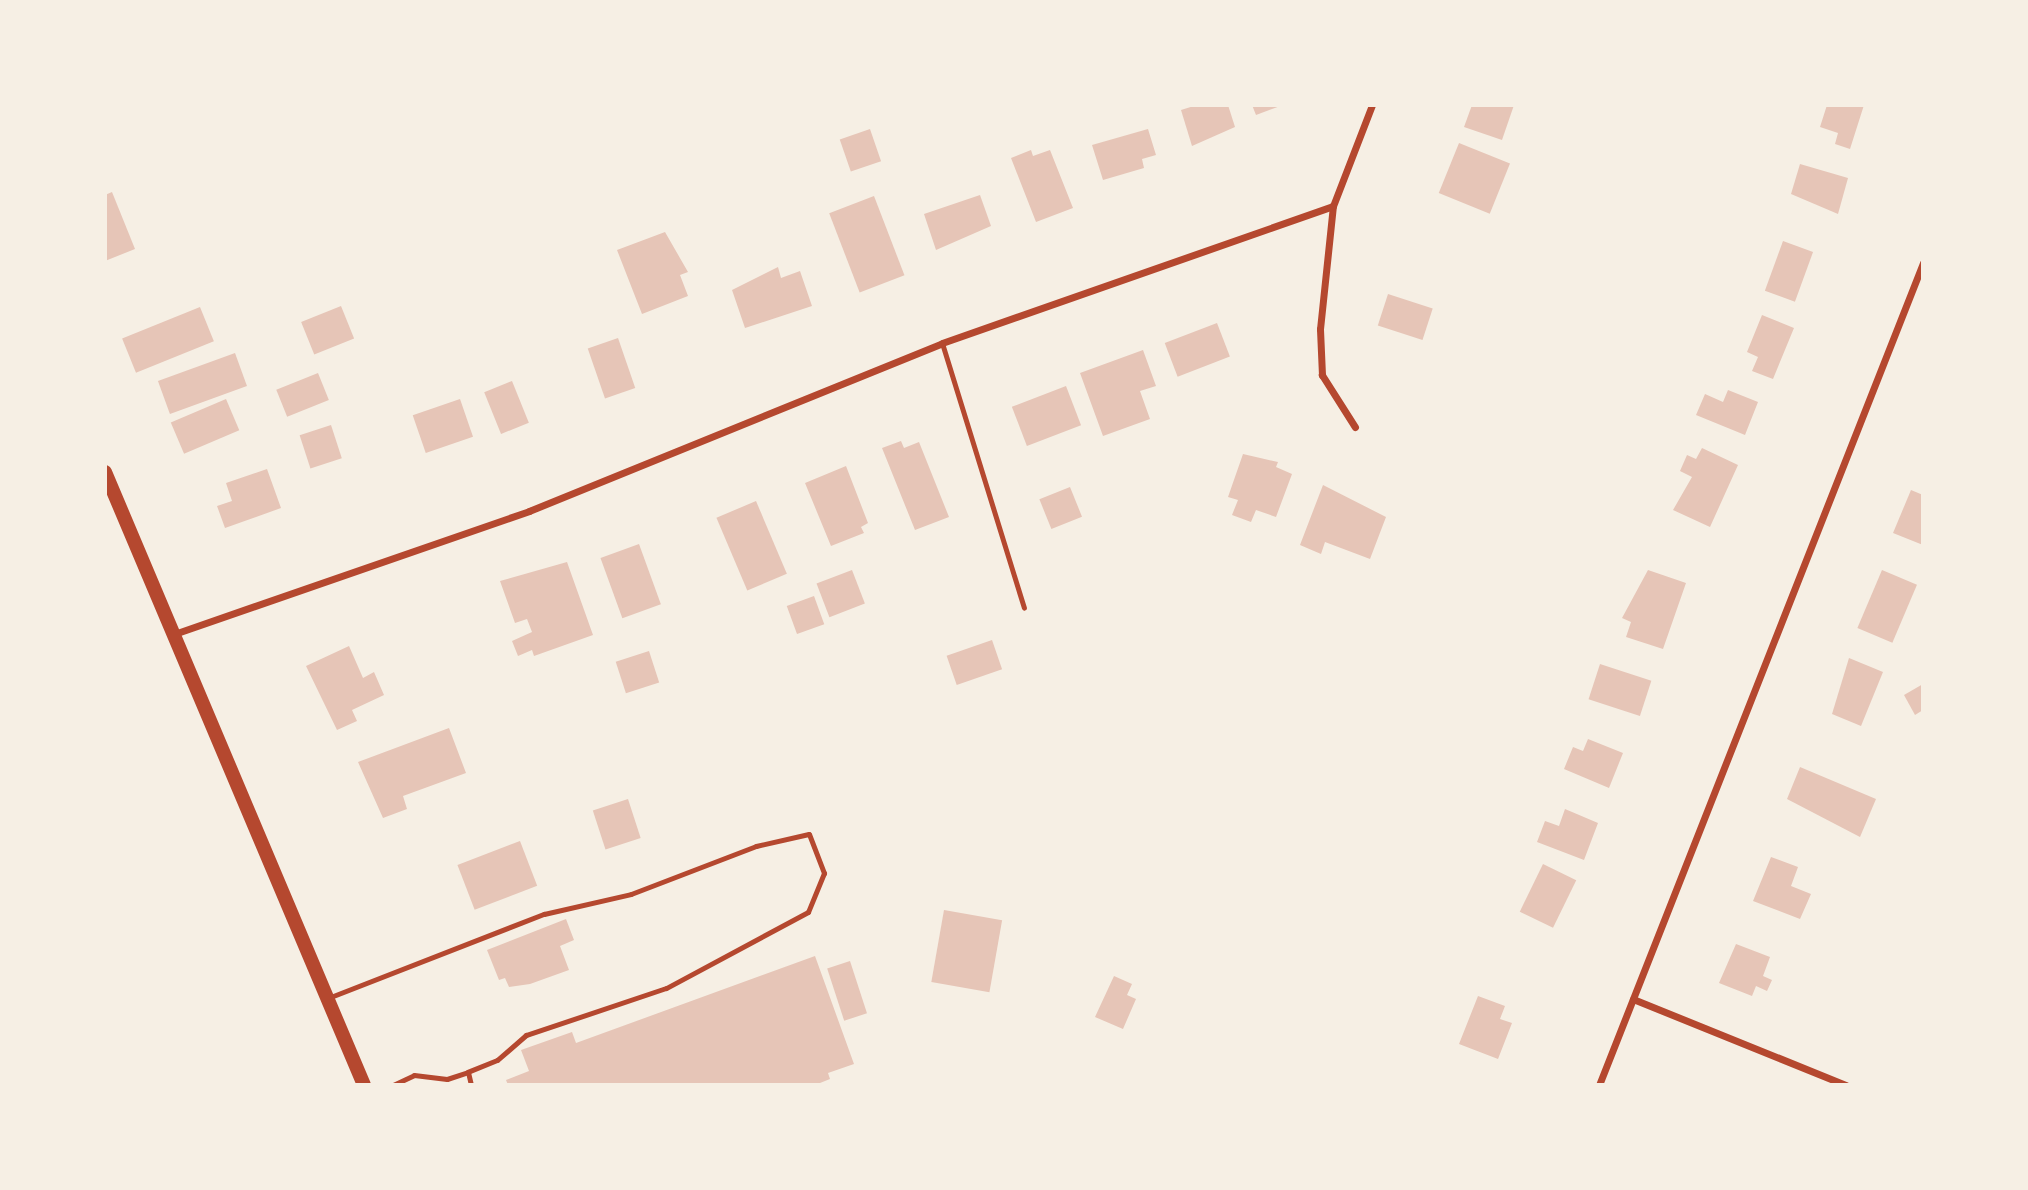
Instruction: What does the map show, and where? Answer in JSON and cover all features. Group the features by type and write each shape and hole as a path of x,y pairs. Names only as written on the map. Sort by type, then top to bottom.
{"main road":[{"path":"105,472 177,633 364,1085"}],"street":[{"path":"1355,427 1322,375 1333,206 1372,105"},
{"path":"177,633 529,511 942,343 1333,206"},
{"path":"1598,1085 1923,263"},
{"path":"1633,999 1846,1085"}],"lane":[{"path":"942,343 1024,608"},
{"path":"328,998 544,914 631,894 756,846 810,834 824,873 808,912 666,988 526,1035 497,1060 447,1079 414,1075 393,1085"},
{"path":"468,1072 471,1085"}],"building":[{"path":"1197,105 1228,105 1235,127 1192,146 1181,110"},
{"path":"1252,105 1283,105 1256,115"},
{"path":"1472,105 1514,105 1502,140 1464,127"},
{"path":"1827,105 1864,105 1850,149 1835,144 1838,133 1820,127"},
{"path":"870,129 881,161 851,172 840,139"},
{"path":"1148,129 1156,155 1142,159 1144,168 1103,180 1092,145"},
{"path":"1459,143 1510,164 1490,214 1439,193"},
{"path":"1031,150 1033,156 1050,150 1073,208 1036,222 1011,158"},
{"path":"1800,164 1848,178 1838,214 1791,194"},
{"path":"112,192 135,249 105,261 105,195"},
{"path":"980,195 991,226 936,250 924,214"},
{"path":"874,196 904,275 860,293 829,213"},
{"path":"665,232 688,272 680,275 688,296 642,314 617,250"},
{"path":"1783,241 1813,252 1795,302 1765,291"},
{"path":"778,267 781,278 800,271 812,306 745,328 732,290"},
{"path":"1388,294 1433,309 1423,340 1378,325"},
{"path":"341,306 354,338 314,355 301,322"},
{"path":"200,307 214,341 136,373 122,338"},
{"path":"1762,315 1794,328 1773,379 1752,371 1758,357 1747,352"},
{"path":"1217,323 1230,357 1178,377 1165,343"},
{"path":"618,338 635,388 605,399 588,348"},
{"path":"1143,350 1156,386 1140,391 1150,419 1103,436 1080,373"},
{"path":"235,353 247,386 170,414 158,381"},
{"path":"318,373 329,400 287,417 276,390"},
{"path":"512,381 529,423 501,434 484,392"},
{"path":"1066,386 1081,425 1027,446 1012,407"},
{"path":"1728,390 1758,402 1745,435 1696,415 1705,394 1723,402"},
{"path":"226,399 239,430 184,454 171,422"},
{"path":"460,399 473,437 426,453 413,415"},
{"path":"331,425 342,458 310,468 300,435"},
{"path":"901,441 904,448 919,442 949,517 915,530 882,448"},
{"path":"1702,448 1738,465 1710,527 1673,510 1692,477 1680,471 1687,455 1696,459"},
{"path":"1243,454 1278,462 1276,467 1292,474 1276,517 1256,510 1251,522 1232,515 1238,500 1228,497"},
{"path":"846,466 868,523 861,527 864,533 831,546 805,483"},
{"path":"267,469 281,508 225,528 217,506 232,501 226,483"},
{"path":"1323,485 1386,517 1370,559 1325,542 1321,554 1300,545"},
{"path":"1070,487 1082,517 1051,529 1039,499"},
{"path":"1911,490 1923,495 1923,545 1893,533"},
{"path":"756,501 787,574 747,591 716,518"},
{"path":"639,544 661,604 622,618 600,558"},
{"path":"567,562 593,635 534,656 532,650 518,656 512,641 532,632 527,619 515,623 500,581"},
{"path":"852,570 865,604 829,617 817,584"},
{"path":"1648,570 1686,583 1663,649 1626,637 1631,622 1622,618"},
{"path":"1882,570 1917,585 1892,643 1857,628"},
{"path":"814,596 824,624 797,634 787,606"},
{"path":"992,640 1002,669 957,685 947,656"},
{"path":"349,646 363,678 374,672 384,695 352,710 357,721 337,730 306,666"},
{"path":"649,651 659,682 626,693 616,662"},
{"path":"1849,658 1883,672 1861,726 1832,714"},
{"path":"1600,664 1651,681 1640,716 1589,699"},
{"path":"1923,684 1923,710 1915,715 1904,695"},
{"path":"449,728 466,773 403,796 407,809 383,818 358,762"},
{"path":"1588,739 1623,753 1609,788 1564,769 1573,747 1583,751"},
{"path":"1800,767 1876,799 1860,837 1787,799"},
{"path":"628,799 641,838 605,849 593,810"},
{"path":"1565,809 1598,823 1584,860 1537,842 1545,821 1559,826"},
{"path":"520,841 537,886 475,910 457,865"},
{"path":"1771,857 1798,867 1791,886 1811,894 1800,919 1753,901"},
{"path":"1543,864 1576,880 1553,928 1520,912"},
{"path":"944,910 1002,920 989,992 931,982"},
{"path":"566,919 574,940 560,946 569,970 530,984 509,987 505,978 499,980 487,950"},
{"path":"1736,944 1770,957 1763,976 1772,980 1767,991 1756,986 1752,996 1719,983"},
{"path":"815,956 854,1064 828,1073 830,1079 815,1085 508,1085 506,1080 529,1071 521,1050 572,1032 576,1043"},
{"path":"850,961 867,1013 844,1021 827,968"},
{"path":"1114,976 1132,984 1127,995 1136,999 1123,1029 1095,1017"},
{"path":"1478,996 1505,1006 1500,1019 1512,1023 1498,1059 1459,1044"}]}
